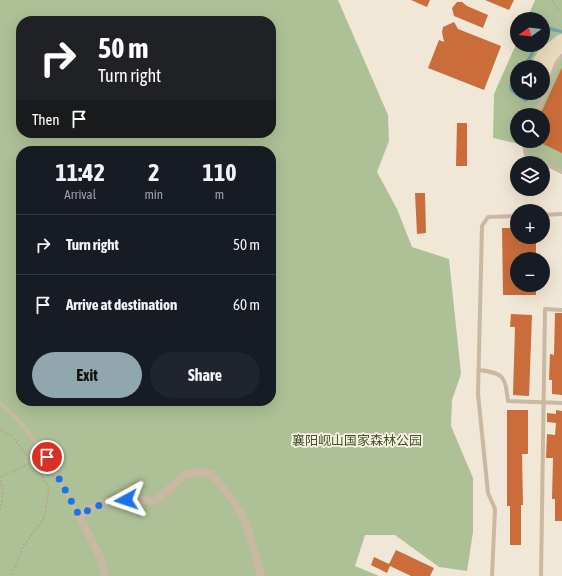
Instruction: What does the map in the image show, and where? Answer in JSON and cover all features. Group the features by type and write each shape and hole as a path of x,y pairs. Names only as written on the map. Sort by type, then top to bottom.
{"street":[{"path":"105,576 100,557 79,515 99,504 115,500 153,501 160,497 184,475 198,472 211,474 230,495 242,514 249,532 261,576"}],"lane":[{"path":"539,108 561,58"},
{"path":"525,148 526,155 562,172"},
{"path":"550,215 562,214"},
{"path":"492,576 495,509 488,493 478,394 482,226 488,217 510,216"},
{"path":"541,576 545,309 562,310"},
{"path":"479,370 497,372 504,378 508,401 562,403"},
{"path":"0,403 22,424 47,457 79,515"}],"path":[{"path":"552,0 556,8 562,11"},
{"path":"0,430 12,436 32,462 49,488 45,517 24,545 12,576"},
{"path":"0,510 3,492 0,477 32,462"}],"green space":[{"name":"襄阳岘山国家森林公园","path":"0,0 338,0 388,115 389,141 377,172 397,209 412,247 449,259 461,374 452,400 451,426 473,478 473,532 467,571 439,567 395,535 365,535 355,566 379,576 0,576"},
{"path":"535,0 562,0 562,172 550,166 550,156 528,156 526,155 525,148 550,148 550,108 510,108 510,142 493,138 494,94 513,52 550,52 550,12 530,12"}],"shaded area":[{"path":"562,34 562,56 550,81 550,60 533,60 538,52 550,52 550,41 558,35"}],"water":[{"path":"550,27 562,30 562,33 550,32"},
{"path":"530,52 534,52 530,60 526,60"}],"building":[{"path":"411,0 430,0 427,7"},
{"path":"485,0 514,0 509,10"},
{"path":"457,2 462,2 467,6 488,15 483,28 454,16 452,8"},
{"path":"454,22 458,29 501,46 484,90 428,68 439,40 444,42 442,32 443,27"},
{"path":"562,67 562,153 550,147 550,108 543,108 547,100 550,100 550,93"},
{"path":"457,123 467,123 467,166 456,166"},
{"path":"415,193 425,193 426,233 417,234"},
{"path":"502,228 510,228 510,244 536,244 536,252 510,252 510,292 536,292 536,295 503,295"},
{"path":"555,313 562,313 562,395 552,394 552,380 549,380 550,354 554,355"},
{"path":"511,314 532,315 529,396 513,395 515,327 510,327"},
{"path":"507,410 528,410 528,454 522,454 523,505 521,505 521,545 510,545 510,506 507,506"},
{"path":"556,410 562,411 562,521 555,521 555,499 552,499 553,458 546,458 547,434 555,435 556,423 547,422 547,413 556,414"},
{"path":"396,550 434,568 430,576 411,576 390,566 387,573 371,565 374,557 389,564"}],"route":[{"path":"47,457 61,485 79,515 99,504 115,500 126,500"}]}
